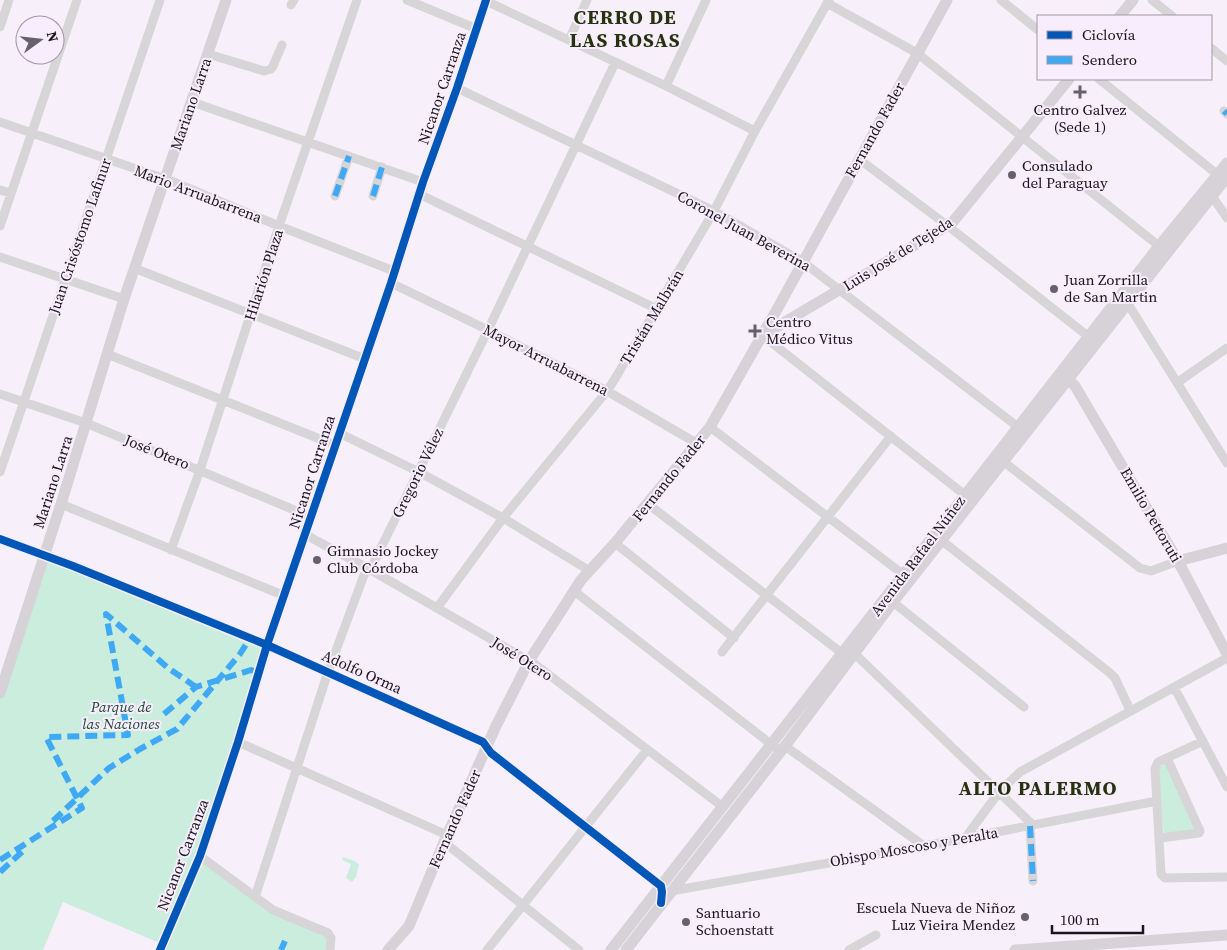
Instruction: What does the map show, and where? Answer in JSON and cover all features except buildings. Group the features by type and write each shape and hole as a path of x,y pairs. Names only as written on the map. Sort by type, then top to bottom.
{"main road":[{"name":"Mariano Larra","path":"0,693 134,268 226,0"},
{"name":"Fernando Fader","path":"388,950 409,926 487,747 529,661 574,591 590,570 648,504 710,427 947,0"},
{"path":"1121,15 1133,0"},
{"name":"Luis José de Tejeda","path":"762,335 948,226 957,218 1068,80"},
{"name":"Avenida Rafael Núñez","path":"626,950 661,903 665,889 723,807 779,747 843,654 1018,427 1128,304 1212,196 1218,179 1227,163"},
{"name":"Avenida Rafael Núñez","path":"611,950 665,889 855,654 893,602 1004,462 1063,378 1089,337 1159,246 1218,179"},
{"name":"Emilio Pettoruti","path":"1063,378 1075,386 1178,561 1227,654"},
{"path":"1178,561 1227,548"},
{"path":"1015,950 1117,948 1227,935"}],"street":[{"path":"0,27 9,0"},
{"path":"0,226 77,0"},
{"name":"Juan Crisóstomo Lafinur","path":"0,472 160,0"},
{"name":"Hilarión Plaza","path":"171,550 200,470 279,226 357,0"},
{"path":"407,0 477,29"},
{"path":"486,0 755,131"},
{"name":"Nicanor Carranza","path":"160,950 200,856 238,742 267,645 306,535 423,182 486,0"},
{"path":"569,40 587,0"},
{"path":"666,86 706,0"},
{"path":"1000,0 1037,29"},
{"path":"1152,0 1171,15"},
{"path":"828,1 917,53 1159,246"},
{"name":"Tristán Malbrán","path":"437,608 503,518 606,391 657,309 714,211 755,131 828,1"},
{"path":"208,54 264,71 271,69 282,45"},
{"path":"1212,49 1227,61"},
{"name":"Gregorio Vélez","path":"255,897 328,672 364,574 373,564 419,472 615,63"},
{"path":"1100,80 1218,179 1212,196 1227,218"},
{"name":"Coronel Juan Beverina","path":"457,88 714,211 803,262 1018,427"},
{"path":"192,102 423,182"},
{"name":"Mario Arruabarrena","path":"0,122 165,179 394,271"},
{"path":"335,196 349,156"},
{"path":"860,159 1089,337"},
{"path":"373,196 382,167"},
{"path":"0,190 11,194"},
{"path":"419,194 657,309"},
{"path":"0,257 124,299"},
{"path":"134,268 365,359"},
{"name":"Mayor Arruabarrena","path":"391,283 488,330 606,391 698,444"},
{"path":"1128,304 1227,463"},
{"path":"762,335 965,495"},
{"path":"1178,382 1227,348"},
{"path":"107,354 335,444"},
{"name":"José Otero","path":"0,394 86,423 312,517"},
{"path":"710,427 904,575"},
{"path":"1018,427 1020,439"},
{"path":"339,433 419,472 503,518 590,570"},
{"path":"722,652 767,597 891,436"},
{"path":"1004,462 1140,568 1150,571 1178,561"},
{"path":"61,504 285,596"},
{"path":"648,504 843,654"},
{"name":"José Otero","path":"306,535 529,661 723,807"},
{"name":"Adolfo Orma","path":"0,540 73,566 267,645 483,742 491,753 665,889"},
{"path":"942,540 1110,673 1130,710"},
{"path":"615,543 734,638"},
{"path":"574,591 779,747 924,846"},
{"path":"893,602 1024,707"},
{"path":"855,654 1032,825 1033,881"},
{"path":"966,837 999,792 1011,779 1031,765 1227,658"},
{"path":"1174,687 1227,787"},
{"path":"1203,741 1163,760 1155,769 1161,874 1165,878 1227,877"},
{"path":"238,742 298,768 446,838 523,905 580,950"},
{"path":"487,950 647,750"},
{"path":"1160,838 1199,833 1200,831 1163,760"},
{"name":"Obispo Moscoso y Peralta","path":"665,889 924,846 1157,801"},
{"path":"200,856 273,910 328,933 330,950"},
{"path":"849,950 876,935"}],"green space":[{"name":"Parque de las Naciones","path":"44,556 267,645 200,856 273,910 331,938 330,950 160,950 162,944 63,902 43,950 0,950 0,693"},
{"path":"1166,760 1197,830 1164,836 1158,770"},
{"path":"343,857 355,861 359,865 356,877 352,882 346,878 351,864 342,860"}],"marked path":[{"path":"1224,111 1227,114"},
{"path":"335,196 349,156"},
{"path":"373,196 382,167"},
{"path":"0,860 82,808 46,737 128,735 106,614 168,668 196,687"},
{"path":"53,821 109,768 177,729 240,654 250,638"},
{"path":"164,714 196,687 251,670 259,673"},
{"path":"1030,826 1033,881"},
{"path":"0,872 23,851"},
{"path":"281,950 285,941"}],"cycle path":[{"path":"160,950 200,856 238,742 267,645 486,0"},
{"path":"0,539 73,566 267,645 483,742 491,753 661,886 661,903"}],"place":[{"name":"Centro Galvez (Sede 1)","path":"1080,92"},
{"name":"Consulado del Paraguay","path":"1012,175"},
{"name":"Juan Zorrilla de San Martin","path":"1054,289"},
{"name":"Centro Médico Vitus","path":"755,331"},
{"name":"Gimnasio Jockey Club Córdoba","path":"317,560"},
{"name":"Escuela Nueva de Niñoz Luz Vieira Mendez","path":"1025,917"},
{"name":"Santuario Schoenstatt","path":"686,922"}],"district":[{"name":"CERRO DE LAS ROSAS","path":"625,28"},
{"name":"ALTO PALERMO","path":"1038,788"}]}
